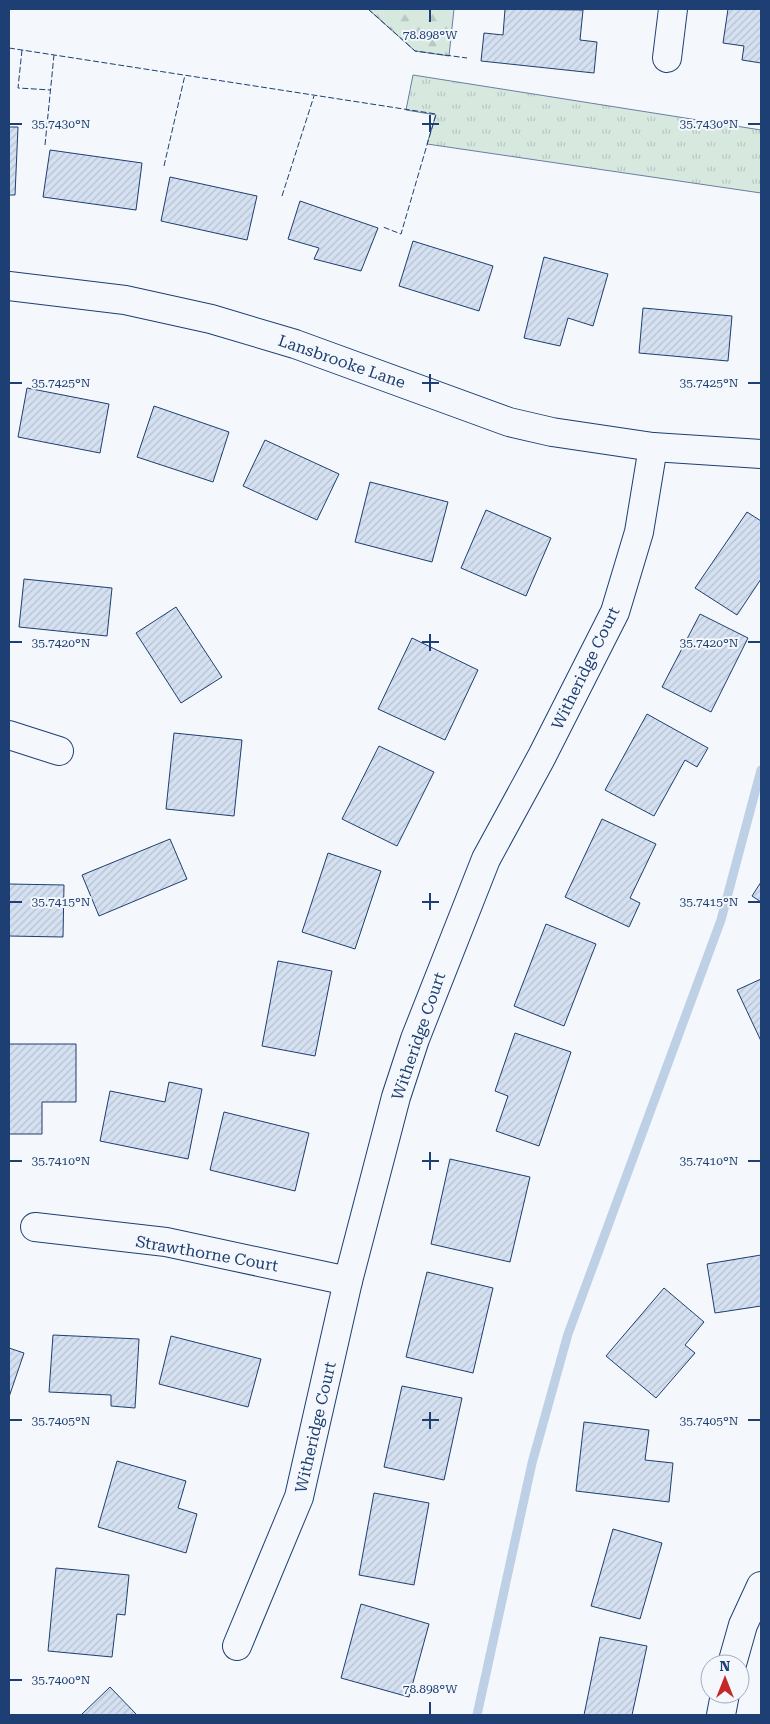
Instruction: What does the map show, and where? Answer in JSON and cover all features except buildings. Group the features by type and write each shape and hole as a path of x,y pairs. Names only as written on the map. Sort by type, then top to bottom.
{"street":[{"path":"667,58 673,9"},
{"name":"Lansbrooke Lane","path":"9,286 125,300 211,319 304,347 509,422 603,441 653,447 761,454"},
{"name":"Witheridge Court","path":"237,1646 299,1497 348,1281 396,1097 415,1038 486,859 541,758 615,612 639,532 653,447"},
{"path":"9,735 59,751"},
{"name":"Strawthorne Court","path":"34,1227 166,1242 348,1281"},
{"path":"735,1654 743,1625 761,1586"}],"green space":[{"path":"368,9 454,9 449,56 415,51"},
{"path":"413,75 761,130 761,193 427,144 436,115 406,110"}],"waterway":[{"path":"477,1715 532,1463 568,1334 721,920 761,770"}],"fence":[{"path":"368,9 415,51 467,58"},
{"path":"9,48 436,114 401,234 383,227"},
{"path":"22,50 18,88 51,90"},
{"path":"45,145 54,55"},
{"path":"164,166 185,75"},
{"path":"282,196 314,96"}]}
